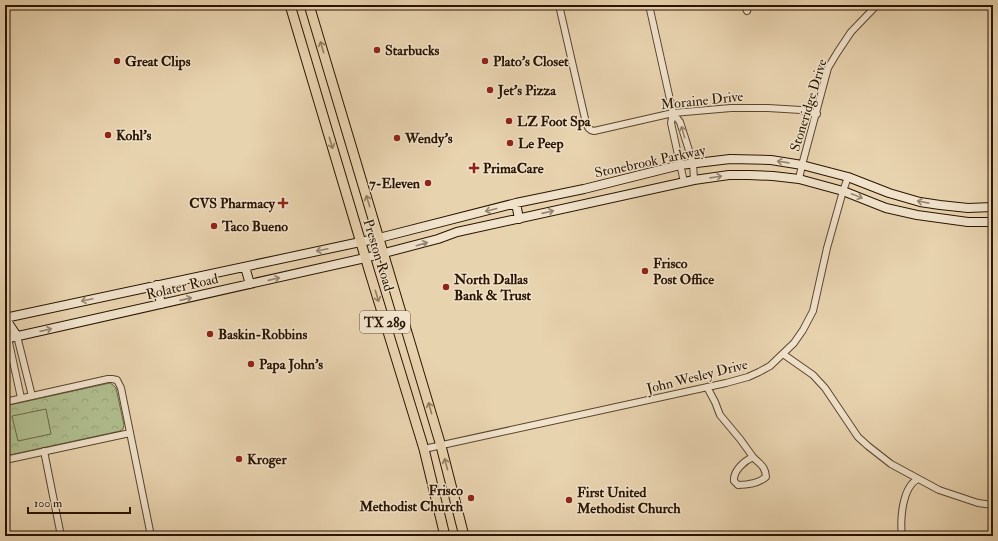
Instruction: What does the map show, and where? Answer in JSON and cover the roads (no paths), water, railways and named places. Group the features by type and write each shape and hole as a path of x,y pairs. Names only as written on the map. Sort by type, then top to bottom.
{"main road":[{"name":"Preston Road","path":"290,5 324,87 379,238 441,446 464,536"},
{"name":"Preston Road","path":"309,5 324,87 360,242 424,449 445,536"},
{"name":"Stonebrook Parkway","path":"360,242 516,203 584,189 680,165 730,159 771,160 802,165 848,177 889,193 920,202 968,208 993,207"},
{"name":"Stonebrook Parkway","path":"365,258 438,239 457,232 684,182 728,175 773,176 799,180 843,191 886,208 917,215 956,221 993,222"},
{"path":"584,189 588,203"},
{"path":"516,203 519,219"},
{"path":"956,221 957,207"},
{"path":"968,208 968,222"},
{"name":"Rolater Road","path":"5,318 360,242"},
{"name":"Rolater Road","path":"6,339 365,258"},
{"path":"245,266 250,284"},
{"path":"157,285 161,304"},
{"path":"5,318 17,336"},
{"path":"5,318 6,339"}],"street":[{"name":"Moraine Drive","path":"559,5 586,123 588,128 591,130 594,131 673,113 731,108 801,110 817,114"},
{"path":"648,5 673,113 671,123 684,182"},
{"name":"Stoneridge Drive","path":"799,180 828,68 851,32 877,5"},
{"path":"673,113 680,122 693,163 694,180"},
{"name":"John Wesley Drive","path":"424,449 726,383 748,377 770,366 794,343 813,311 827,248 848,177"},
{"path":"17,336 32,396"},
{"path":"6,339 21,398"},
{"path":"783,354 813,375 825,388 858,436 891,464 939,490 978,503 993,506"},
{"path":"5,402 112,379 117,380 121,388 151,536"},
{"path":"707,387 720,415 765,470 766,476 762,480 756,483 738,485 734,481 733,477 747,460 753,457"},
{"path":"5,460 130,433"},
{"path":"44,451 61,536"},
{"path":"902,536 901,512 905,496 913,482 918,479"}],"place":[{"name":"Starbucks","path":"377,50"},
{"name":"Great Clips","path":"117,61"},
{"name":"Plato's Closet","path":"485,61"},
{"name":"Jet's Pizza","path":"490,90"},
{"name":"LZ Foot Spa","path":"509,121"},
{"name":"Kohl's","path":"108,135"},
{"name":"Wendy's","path":"397,138"},
{"name":"Le Peep","path":"510,143"},
{"name":"PrimaCare","path":"474,168"},
{"name":"7-Eleven","path":"428,183"},
{"name":"CVS Pharmacy","path":"283,203"},
{"name":"Taco Bueno","path":"214,226"},
{"name":"Frisco Post Office","path":"645,271"},
{"name":"North Dallas Bank & Trust","path":"446,287"},
{"name":"Baskin-Robbins","path":"210,334"},
{"name":"Papa John's","path":"251,364"},
{"name":"Kroger","path":"239,459"},
{"name":"Frisco Methodist Church","path":"471,498"},
{"name":"First United Methodist Church","path":"569,500"}]}
